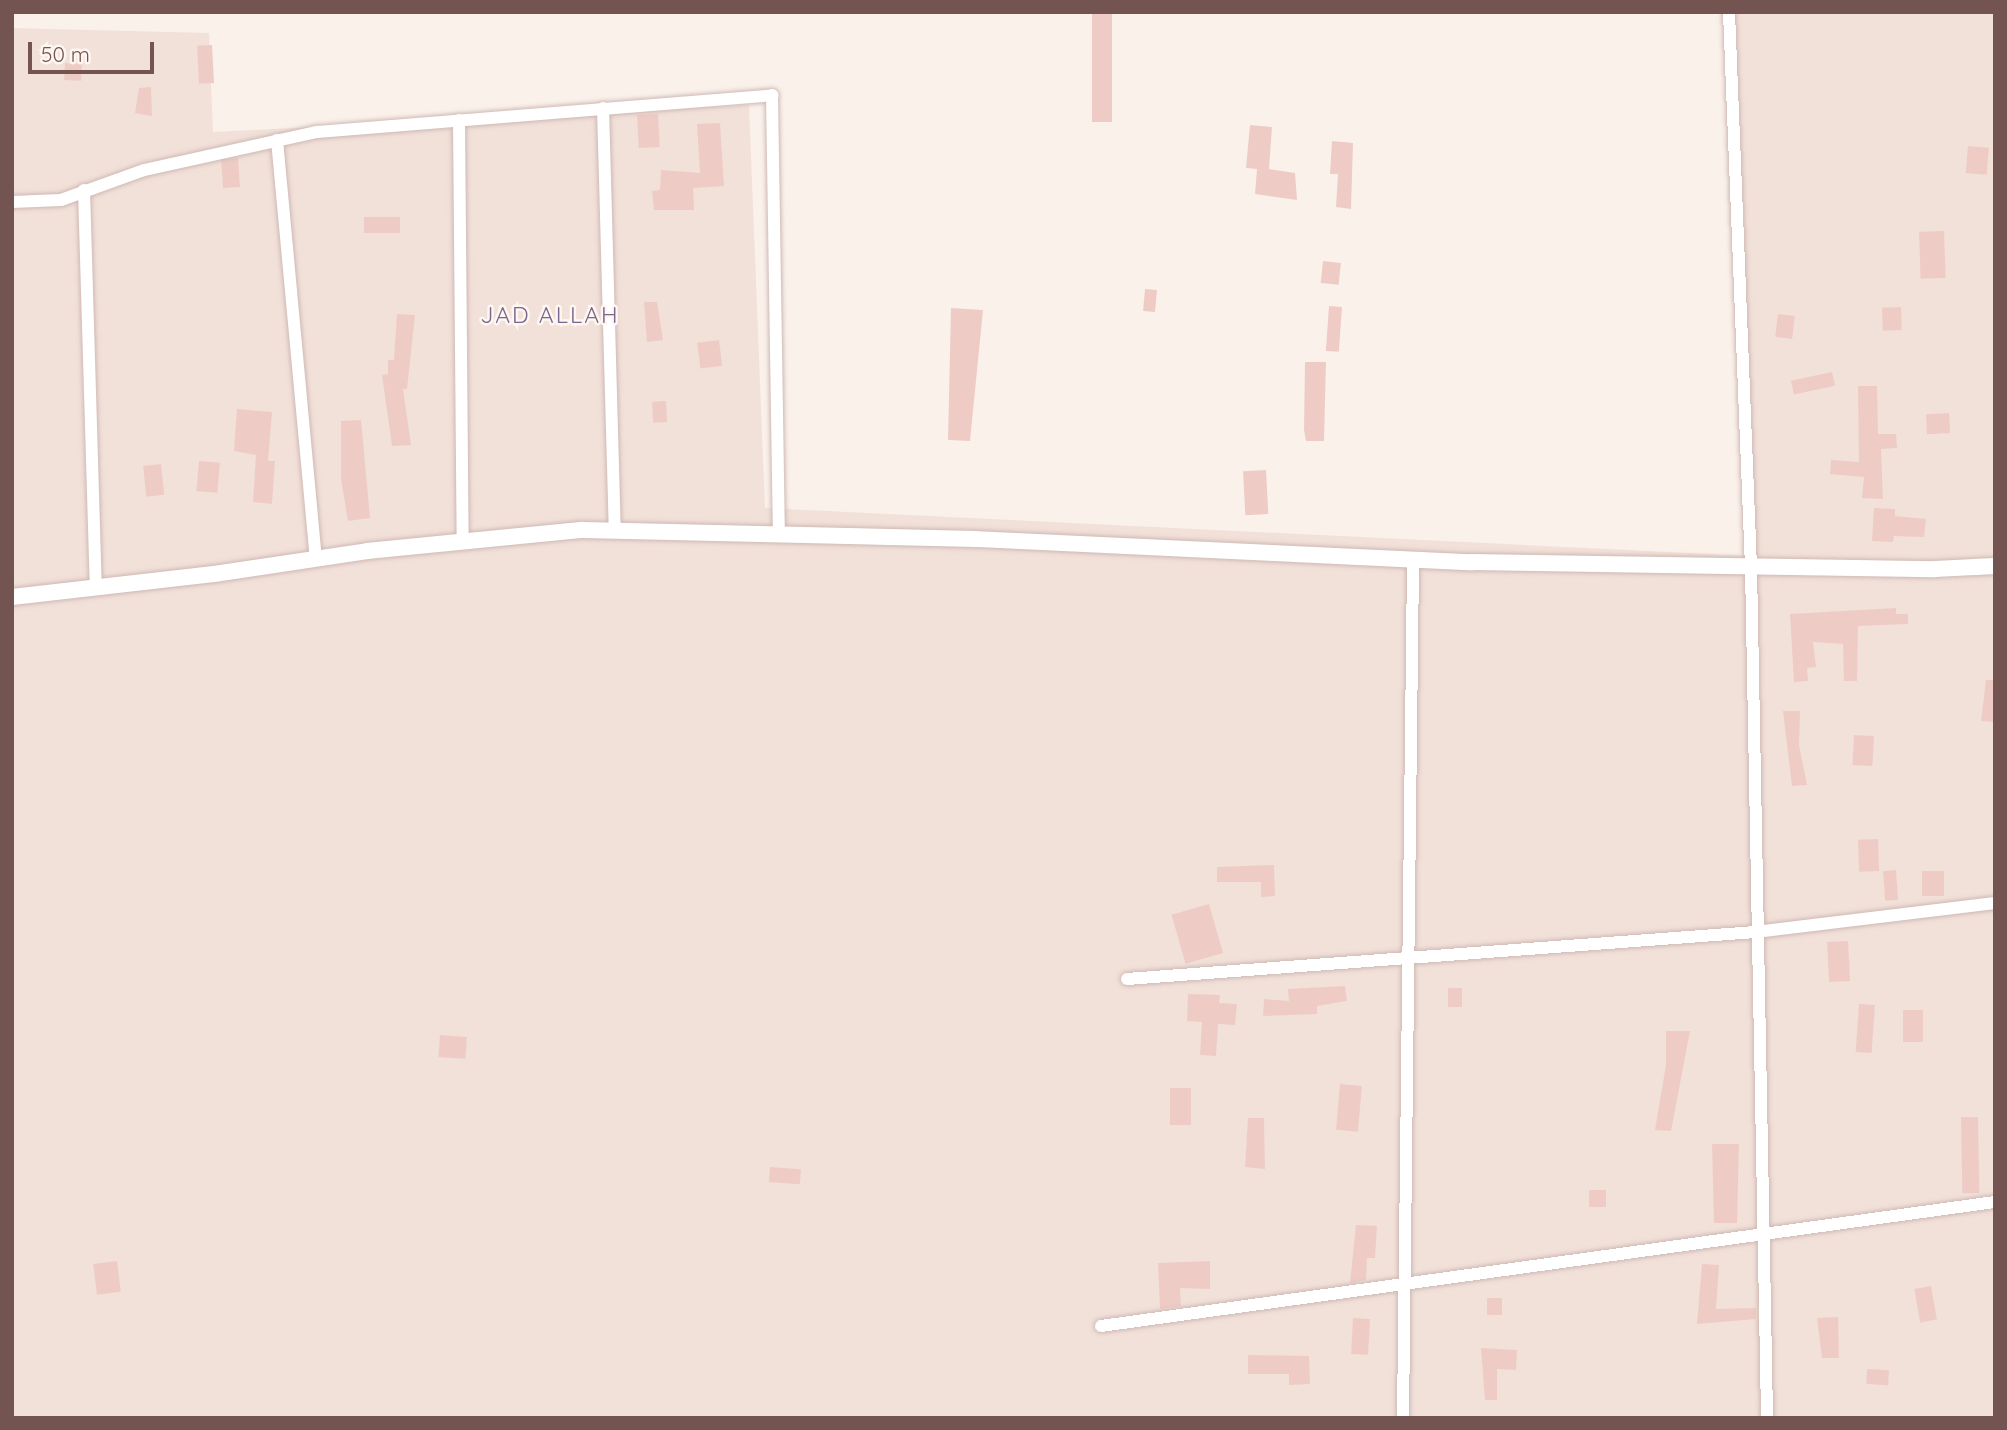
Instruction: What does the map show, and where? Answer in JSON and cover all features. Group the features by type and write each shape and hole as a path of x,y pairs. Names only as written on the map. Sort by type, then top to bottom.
{"street":[{"path":"1729,12 1751,566 1755,932 1765,1237 1767,1418"},
{"path":"12,202 61,200 144,170 317,132 772,94 779,535"},
{"path":"603,108 615,530"},
{"path":"459,120 463,541"},
{"path":"277,140 316,558"},
{"path":"84,190 96,587"},
{"path":"12,597 463,541 615,530 1413,559 1935,569 1995,566"},
{"path":"1403,1418 1413,559"},
{"path":"1127,979 1755,932 1995,903"},
{"path":"1101,1326 1765,1237 1995,1202"}],"shaded area":[{"path":"1728,12 1995,12 1995,1418 12,1418 12,28 209,33 213,132 749,105 765,508 1751,556"}],"building":[{"path":"1092,12 1112,12 1112,122 1092,122"},
{"path":"212,45 214,83 199,84 197,46"},
{"path":"65,63 82,64 81,81 64,80"},
{"path":"151,87 152,116 135,113 139,88"},
{"path":"658,114 660,147 639,148 637,115"},
{"path":"720,123 724,186 693,188 694,210 654,210 652,191 660,190 661,170 700,173 697,124"},
{"path":"1250,125 1272,127 1269,169 1295,173 1297,200 1255,194 1257,169 1246,168"},
{"path":"1332,141 1353,143 1351,209 1336,207 1338,174 1330,174"},
{"path":"1968,146 1989,148 1987,175 1966,173"},
{"path":"238,158 240,187 223,188 221,159"},
{"path":"364,217 400,217 400,233 364,233"},
{"path":"1944,231 1946,278 1921,279 1919,232"},
{"path":"1323,261 1341,263 1339,285 1321,283"},
{"path":"1145,289 1157,290 1155,312 1143,311"},
{"path":"644,302 657,302 663,340 647,342"},
{"path":"1329,306 1342,307 1339,352 1326,351"},
{"path":"1901,307 1902,330 1883,331 1882,308"},
{"path":"951,308 983,310 970,441 948,440"},
{"path":"397,314 415,315 407,389 403,389 411,445 392,446 382,375 388,374 388,360 394,360"},
{"path":"1778,314 1795,316 1792,339 1775,337"},
{"path":"719,340 722,366 700,368 697,343"},
{"path":"1305,362 1326,362 1324,441 1306,441"},
{"path":"1832,372 1835,386 1794,394 1791,381"},
{"path":"1858,386 1877,386 1878,434 1896,434 1897,448 1881,449 1883,499 1862,498 1864,477 1830,474 1831,460 1859,462"},
{"path":"666,401 667,422 653,423 652,402"},
{"path":"237,409 272,412 268,461 275,461 272,504 253,502 256,455 234,451"},
{"path":"1949,413 1950,433 1927,434 1926,414"},
{"path":"361,420 370,518 348,521 341,479 341,421"},
{"path":"199,461 220,463 217,493 196,491"},
{"path":"161,464 164,495 146,497 143,466"},
{"path":"1266,470 1268,514 1245,515 1243,471"},
{"path":"1874,508 1895,509 1895,516 1926,519 1924,537 1894,536 1893,542 1872,541"},
{"path":"1896,608 1896,614 1908,614 1908,624 1858,626 1857,681 1844,681 1843,644 1813,642 1816,667 1807,668 1808,681 1794,682 1790,614"},
{"path":"1986,680 1995,680 1995,722 1981,721"},
{"path":"1783,711 1800,711 1799,745 1807,785 1792,786"},
{"path":"1854,735 1874,736 1872,766 1852,765"},
{"path":"1878,839 1879,871 1859,872 1858,840"},
{"path":"1274,865 1275,896 1261,897 1261,882 1217,882 1217,867"},
{"path":"1896,870 1898,900 1885,901 1883,871"},
{"path":"1922,871 1944,871 1944,896 1922,896"},
{"path":"1209,904 1223,953 1186,964 1172,915"},
{"path":"1848,941 1850,981 1829,982 1827,942"},
{"path":"1345,986 1347,1001 1317,1006 1317,1014 1263,1016 1264,999 1289,1001 1288,989"},
{"path":"1448,988 1462,988 1462,1007 1448,1007"},
{"path":"1188,994 1220,995 1219,1003 1237,1004 1235,1025 1218,1024 1216,1056 1200,1055 1202,1022 1187,1021"},
{"path":"1859,1004 1875,1005 1872,1053 1856,1052"},
{"path":"1903,1010 1923,1010 1923,1042 1903,1042"},
{"path":"1666,1031 1690,1031 1671,1131 1655,1130 1666,1065"},
{"path":"440,1035 467,1037 465,1059 438,1057"},
{"path":"1340,1084 1362,1086 1358,1132 1336,1130"},
{"path":"1170,1088 1191,1088 1191,1125 1170,1125"},
{"path":"1961,1117 1978,1117 1979,1193 1962,1193"},
{"path":"1248,1118 1264,1118 1265,1169 1245,1167"},
{"path":"1712,1144 1739,1144 1737,1223 1714,1223"},
{"path":"770,1167 801,1169 800,1184 769,1182"},
{"path":"1589,1190 1606,1190 1606,1207 1589,1207"},
{"path":"1356,1225 1377,1226 1375,1258 1367,1258 1366,1280 1350,1283"},
{"path":"117,1261 121,1292 97,1295 93,1264"},
{"path":"1210,1261 1210,1289 1180,1288 1181,1306 1160,1309 1158,1263"},
{"path":"1702,1264 1719,1265 1716,1309 1756,1308 1756,1319 1697,1324"},
{"path":"1931,1286 1937,1319 1920,1322 1914,1289"},
{"path":"1487,1298 1502,1298 1502,1315 1487,1315"},
{"path":"1838,1317 1839,1358 1822,1358 1817,1318"},
{"path":"1353,1318 1370,1319 1368,1355 1351,1354"},
{"path":"1481,1348 1517,1350 1516,1370 1497,1369 1497,1400 1485,1400"},
{"path":"1248,1355 1309,1356 1310,1384 1289,1385 1289,1374 1248,1374"},
{"path":"1867,1369 1889,1370 1888,1385 1866,1384"}],"district":[{"name":"JAD ALLAH","path":"550,315"}]}
